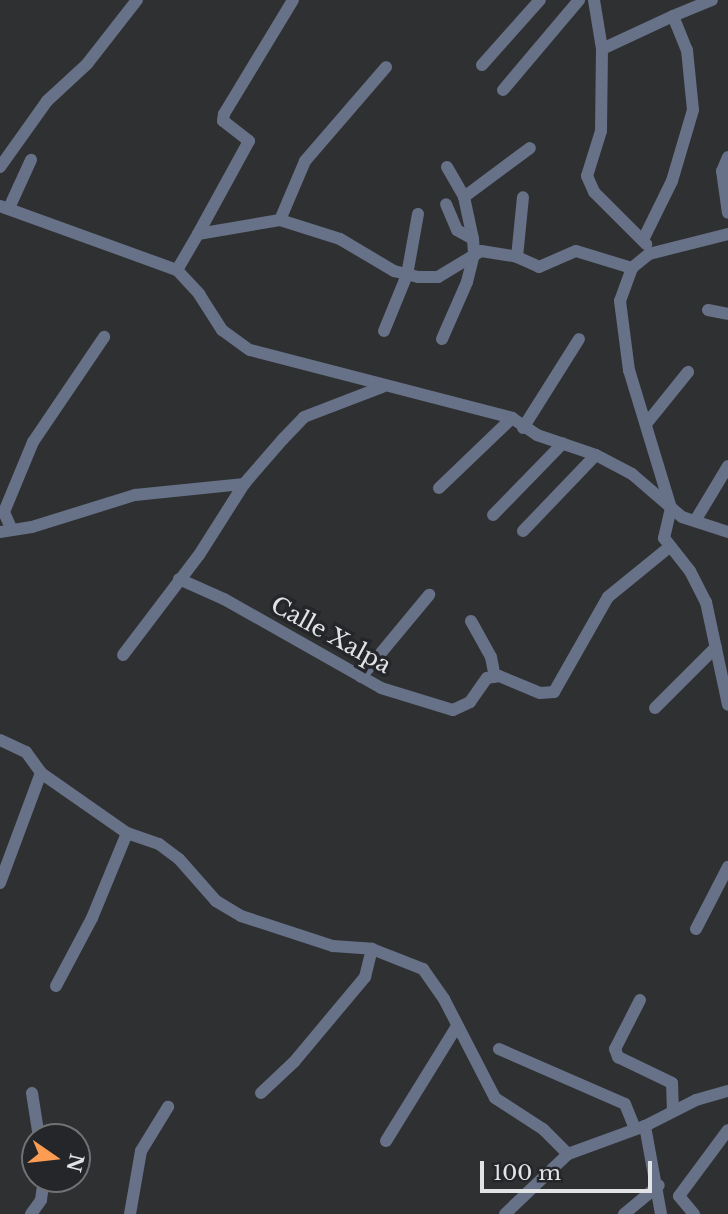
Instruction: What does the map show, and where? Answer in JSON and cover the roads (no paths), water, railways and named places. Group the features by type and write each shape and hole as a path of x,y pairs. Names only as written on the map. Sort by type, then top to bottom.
{"street":[{"path":"0,167 47,101 87,64 137,0"},
{"path":"177,270 249,141 223,121 224,114 293,0"},
{"path":"482,65 540,0"},
{"path":"503,90 579,0"},
{"path":"594,0 602,49 601,131 587,176 594,192 644,238 649,254"},
{"path":"602,49 712,0"},
{"path":"644,238 672,181 693,110 687,50 673,16"},
{"path":"280,220 305,161 386,67"},
{"path":"464,197 530,148"},
{"path":"728,157 722,171 728,213"},
{"path":"31,160 5,207 177,270 199,294 222,330 250,351 382,387 512,418 523,428 596,455 632,474 671,508 695,521 727,529"},
{"path":"442,339 467,282 473,246 464,197 447,167"},
{"path":"517,257 523,197"},
{"path":"446,204 457,230 473,246 517,257 539,267 576,251 632,268"},
{"path":"384,331 407,275 418,214"},
{"path":"198,233 280,220 340,239 407,275 438,277 473,246"},
{"path":"728,234 649,254 632,268 620,301 624,346 671,508 664,538 668,548 681,557 706,603 728,705"},
{"path":"708,310 728,314"},
{"path":"104,337 33,442 4,512 6,530 32,527 135,495 244,485"},
{"path":"523,428 579,339"},
{"path":"646,424 688,372"},
{"path":"123,655 244,485 304,417 382,387"},
{"path":"439,488 512,418"},
{"path":"493,515 563,443"},
{"path":"523,531 596,455"},
{"path":"695,521 728,466"},
{"path":"471,621 491,657 495,677 540,693 554,692 608,597 668,548"},
{"name":"Calle Xalpa","path":"179,579 224,599 382,688 453,710 470,702 480,685 495,677"},
{"path":"361,677 429,595"},
{"path":"655,708 716,647"},
{"path":"0,740 26,752 41,773 127,833 159,844 216,901 241,916 332,946 372,948 423,969 495,1098 543,1129 568,1154"},
{"path":"0,883 41,773"},
{"path":"56,986 92,918 127,833"},
{"path":"696,929 728,867"},
{"path":"261,1093 294,1062 365,977 372,948"},
{"path":"640,1000 615,1048 618,1057 673,1083 673,1111"},
{"path":"386,1141 457,1026"},
{"path":"499,1049 625,1104 640,1127 659,1185 661,1214"},
{"path":"505,1214 568,1154 728,1091"},
{"path":"32,1093 37,1123"},
{"path":"130,1214 141,1151 168,1107"},
{"path":"694,1214 679,1196 728,1130"},
{"path":"624,1214 659,1185"},
{"path":"31,1214 41,1200 42,1193"}]}
